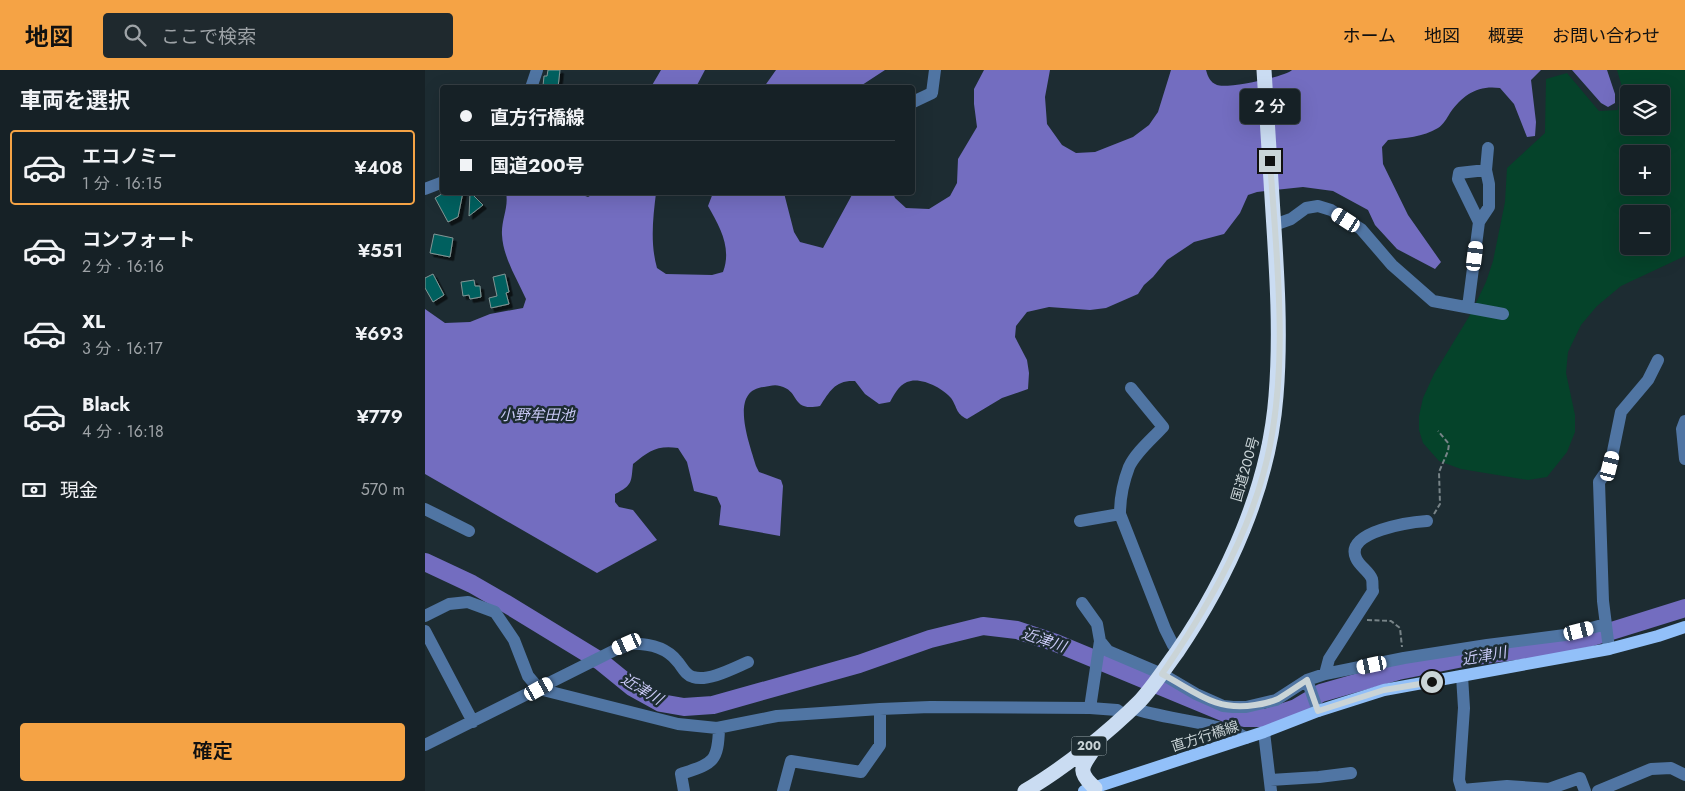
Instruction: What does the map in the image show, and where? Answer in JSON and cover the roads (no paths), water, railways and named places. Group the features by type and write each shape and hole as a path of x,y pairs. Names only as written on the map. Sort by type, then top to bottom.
{"highway":[{"name":"国道200号","path":"1030,790 1102,736 1132,708 1162,674 1196,623 1224,570 1248,518 1263,475 1271,436 1277,388 1279,320 1264,70"},
{"path":"1089,790 1083,771 1083,763 1102,736"}],"main road":[{"name":"直方行橋線","path":"1089,790 1264,732 1317,708 1384,690 1609,648 1685,627"}],"street":[{"path":"532,85 537,70"},
{"path":"915,101 932,93 935,70"},
{"path":"1468,307 1479,222 1489,207 1489,184 1486,170 1488,148"},
{"path":"1479,222 1458,179 1459,173 1486,170"},
{"path":"425,189 440,183"},
{"path":"1274,220 1291,219 1306,208 1318,206 1331,210 1361,230 1392,265 1433,301 1503,314"},
{"path":"1609,648 1603,601 1599,482 1610,466 1621,412 1648,380 1658,360"},
{"path":"1131,388 1163,427 1129,466 1120,504 1120,514 1165,629 1173,646 1179,648"},
{"path":"1685,421 1682,429 1685,459"},
{"path":"425,509 469,531"},
{"path":"1080,521 1120,514"},
{"path":"1325,674 1329,659 1373,591 1372,579 1355,557 1355,549 1360,542 1383,528 1427,521"},
{"path":"425,616 449,604 468,602 495,612 514,640 528,676 539,689 678,724 719,728 777,716 930,707 1091,708 1117,710 1132,708 1150,714 1185,719 1235,731 1245,738"},
{"path":"1082,603 1097,624 1099,646 1091,708"},
{"path":"1099,646 1162,674 1196,694 1223,706 1233,707 1253,706 1276,700 1325,674 1404,658 1565,635 1606,624"},
{"path":"425,631 473,722"},
{"path":"425,745 627,644 641,643 658,647 676,659 686,674 693,678 713,676 748,662"},
{"path":"1462,676 1464,708 1459,780 1462,790 1507,786 1549,789 1580,778 1585,791"},
{"path":"1308,682 1317,708"},
{"path":"783,791 791,761 861,772 880,745 880,709"},
{"path":"685,791 681,774 706,766 713,759 719,745 719,728"},
{"path":"1264,732 1271,785 1351,773"},
{"path":"1598,791 1651,769 1671,768 1685,775"}],"water":[{"path":"661,70 705,70 697,85 652,85"},
{"path":"776,70 885,70 862,85 765,85"},
{"name":"小野牟田池","path":"984,70 1050,70 1045,97 1047,124 1062,145 1076,153 1095,152 1133,137 1149,125 1158,112 1171,70 1206,70 1213,82 1223,86 1268,79 1292,70 1541,70 1531,80 1536,122 1535,136 1527,137 1514,104 1500,88 1492,87 1477,90 1465,96 1438,128 1420,135 1388,140 1382,147 1383,164 1408,215 1441,262 1435,269 1397,249 1375,225 1368,210 1333,191 1303,187 1257,192 1248,195 1240,213 1224,234 1194,242 1167,260 1138,294 1106,308 1090,310 1049,307 1027,312 1016,326 1015,337 1027,360 1029,373 1028,389 1002,398 967,419 959,412 947,394 931,384 918,381 907,382 901,386 890,402 879,404 865,394 855,381 843,382 830,391 820,406 811,407 800,404 791,392 778,385 753,390 747,398 744,408 746,433 759,472 781,480 783,486 780,536 719,525 721,506 717,497 694,491 687,462 678,448 659,448 633,464 630,482 625,488 615,494 615,502 619,507 633,510 657,540 597,573 425,474 425,309 445,323 470,322 490,314 523,308 526,299 511,268 503,243 502,229 506,195 582,195 588,197 592,195 656,195 653,249 657,268 666,274 712,275 723,272 726,255 723,238 708,206 712,195 785,195 794,232 800,242 823,248 852,195 894,195 906,208 929,209 950,196 957,183 958,159 977,127 974,89"},
{"path":"1572,70 1607,70 1615,94 1615,103 1608,107 1601,103"}],"waterway":[{"name":"近津川","path":"425,562 472,584 505,603 600,661 632,687 661,703 684,707 713,705 859,664 930,639 983,626 1017,630 1056,643 1225,713 1245,718 1265,718 1296,708 1321,693 1398,671 1468,657 1540,648 1589,638 1685,608"}]}
